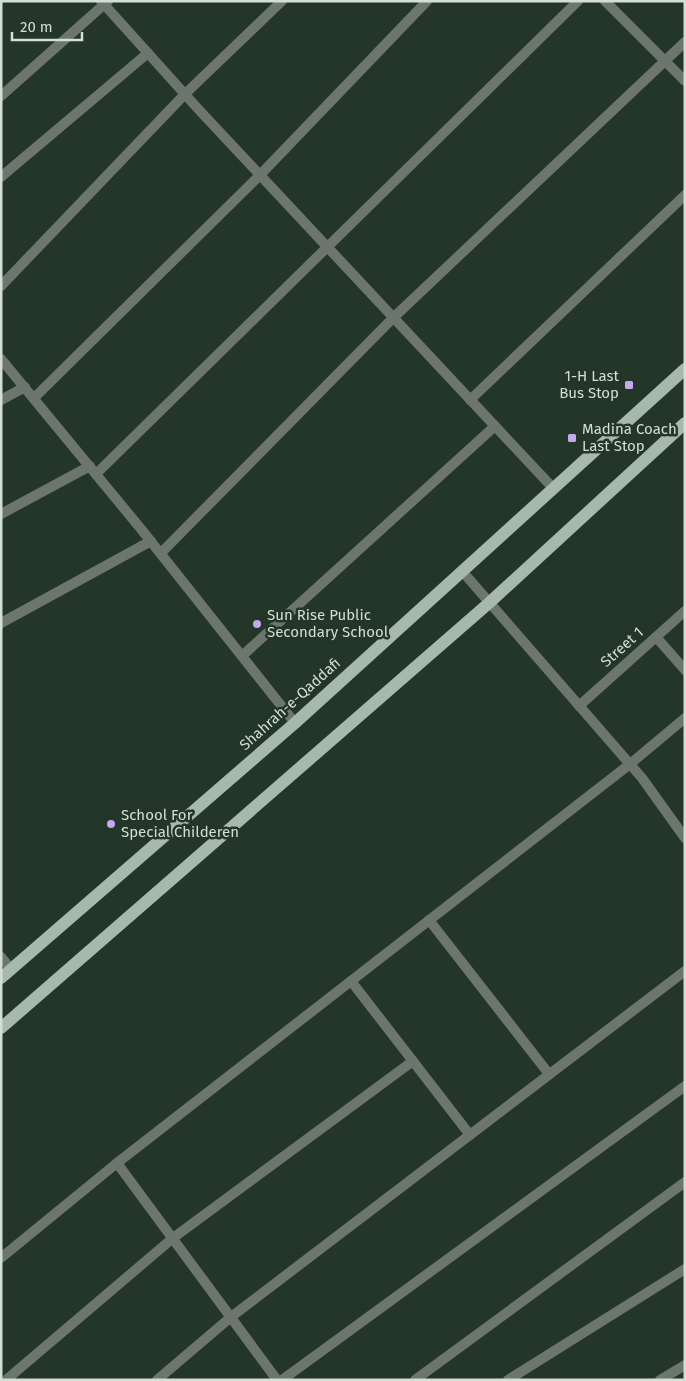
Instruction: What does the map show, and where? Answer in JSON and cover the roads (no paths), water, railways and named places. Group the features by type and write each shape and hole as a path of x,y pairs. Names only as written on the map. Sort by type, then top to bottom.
{"main road":[{"name":"Shahrah-e-Qaddafi","path":"1,978 295,723 685,368"},
{"path":"1,1028 489,603 685,422"}],"street":[{"path":"1,286 185,94 282,1"},
{"path":"34,398 260,174 427,1"},
{"path":"1,514 92,470 327,246 578,1"},
{"path":"604,1 685,81"},
{"path":"1,96 105,2 185,94 553,488"},
{"path":"160,553 393,318 685,42"},
{"path":"1,177 148,53"},
{"path":"470,400 685,195"},
{"path":"1,358 160,553 295,723"},
{"path":"1,400 25,387"},
{"path":"242,656 495,426"},
{"path":"1,623 151,542"},
{"path":"462,571 630,764 685,838"},
{"name":"Street 1","path":"579,706 685,611"},
{"path":"656,637 685,670"},
{"path":"1,1258 117,1163 630,764 685,718"},
{"path":"429,920 549,1074"},
{"path":"1,957 11,969"},
{"path":"157,1380 230,1317 685,971"},
{"path":"352,981 470,1135"},
{"path":"6,1380 173,1238 413,1060"},
{"path":"282,1380 685,1086"},
{"path":"117,1163 277,1380"},
{"path":"415,1380 685,1182"},
{"path":"508,1380 685,1269"},
{"path":"660,1380 685,1364"}],"place":[{"name":"1-H Last Bus Stop","path":"629,385"},
{"name":"Madina Coach Last Stop","path":"572,438"},
{"name":"Sun Rise Public Secondary School","path":"257,624"},
{"name":"School For Special Childeren","path":"111,824"}]}
